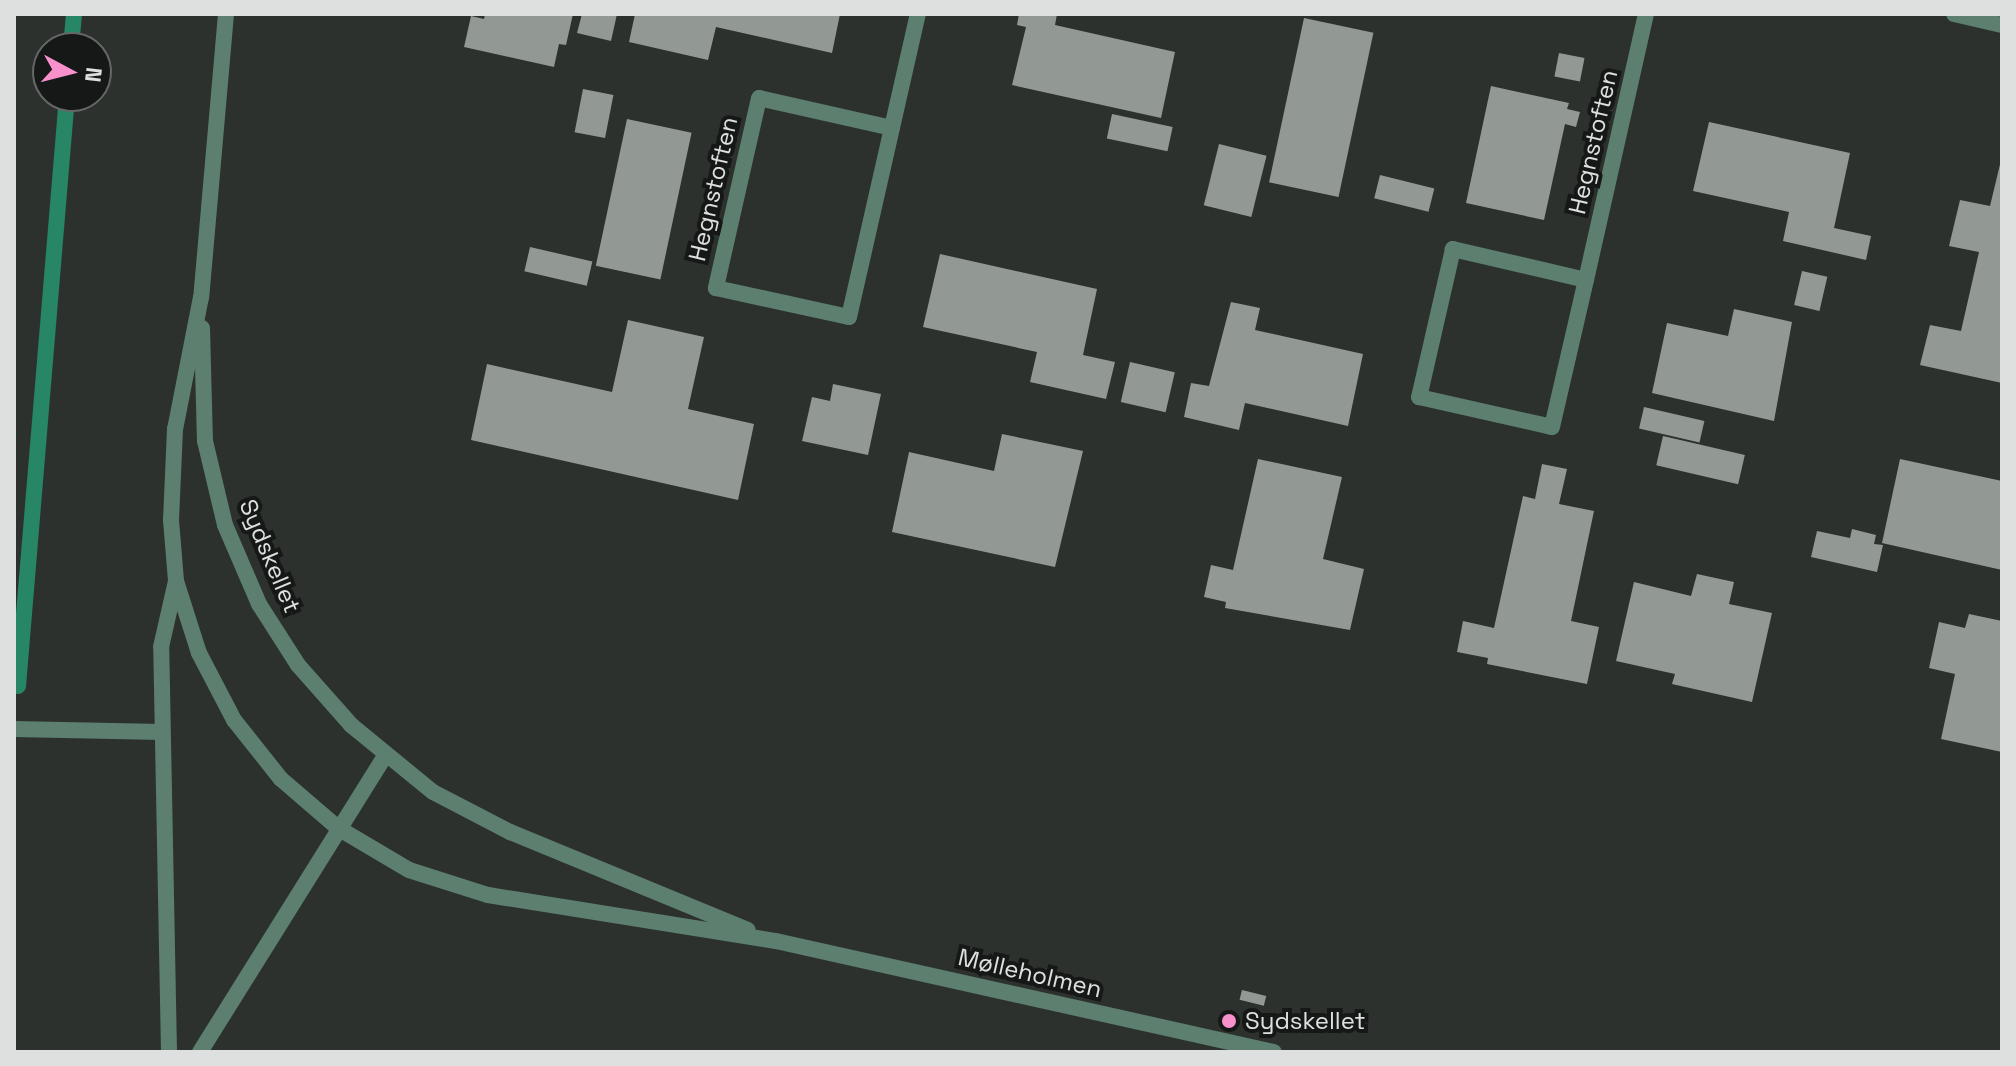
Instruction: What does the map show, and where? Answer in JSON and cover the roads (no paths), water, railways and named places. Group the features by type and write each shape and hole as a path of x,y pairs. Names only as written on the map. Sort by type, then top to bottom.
{"street":[{"name":"Sydskellet","path":"226,14 201,297 175,429 171,520 176,581 199,653 234,720 281,779 338,828"},
{"name":"Hegnstoften","path":"892,128 759,98 716,288 849,317 918,14"},
{"name":"Hegnstoften","path":"1586,280 1453,249 1419,397 1552,427 1586,280 1646,14"},
{"path":"1954,14 2002,25"},
{"name":"Sydskellet","path":"201,297 205,441 225,525 259,604 298,665 385,756"},
{"name":"Sydskellet","path":"169,1052 161,647 176,581"},
{"path":"14,729 162,732"},
{"path":"200,1052 385,756"},
{"name":"Mølleholmen","path":"385,756 433,792 510,832 776,941"},
{"name":"Mølleholmen","path":"338,828 409,870 488,895 776,941 1274,1052"}],"waterway":[{"path":"72,32 74,14"},
{"path":"18,686 66,112"}],"place":[{"name":"Sydskellet","path":"1229,1021"}]}
